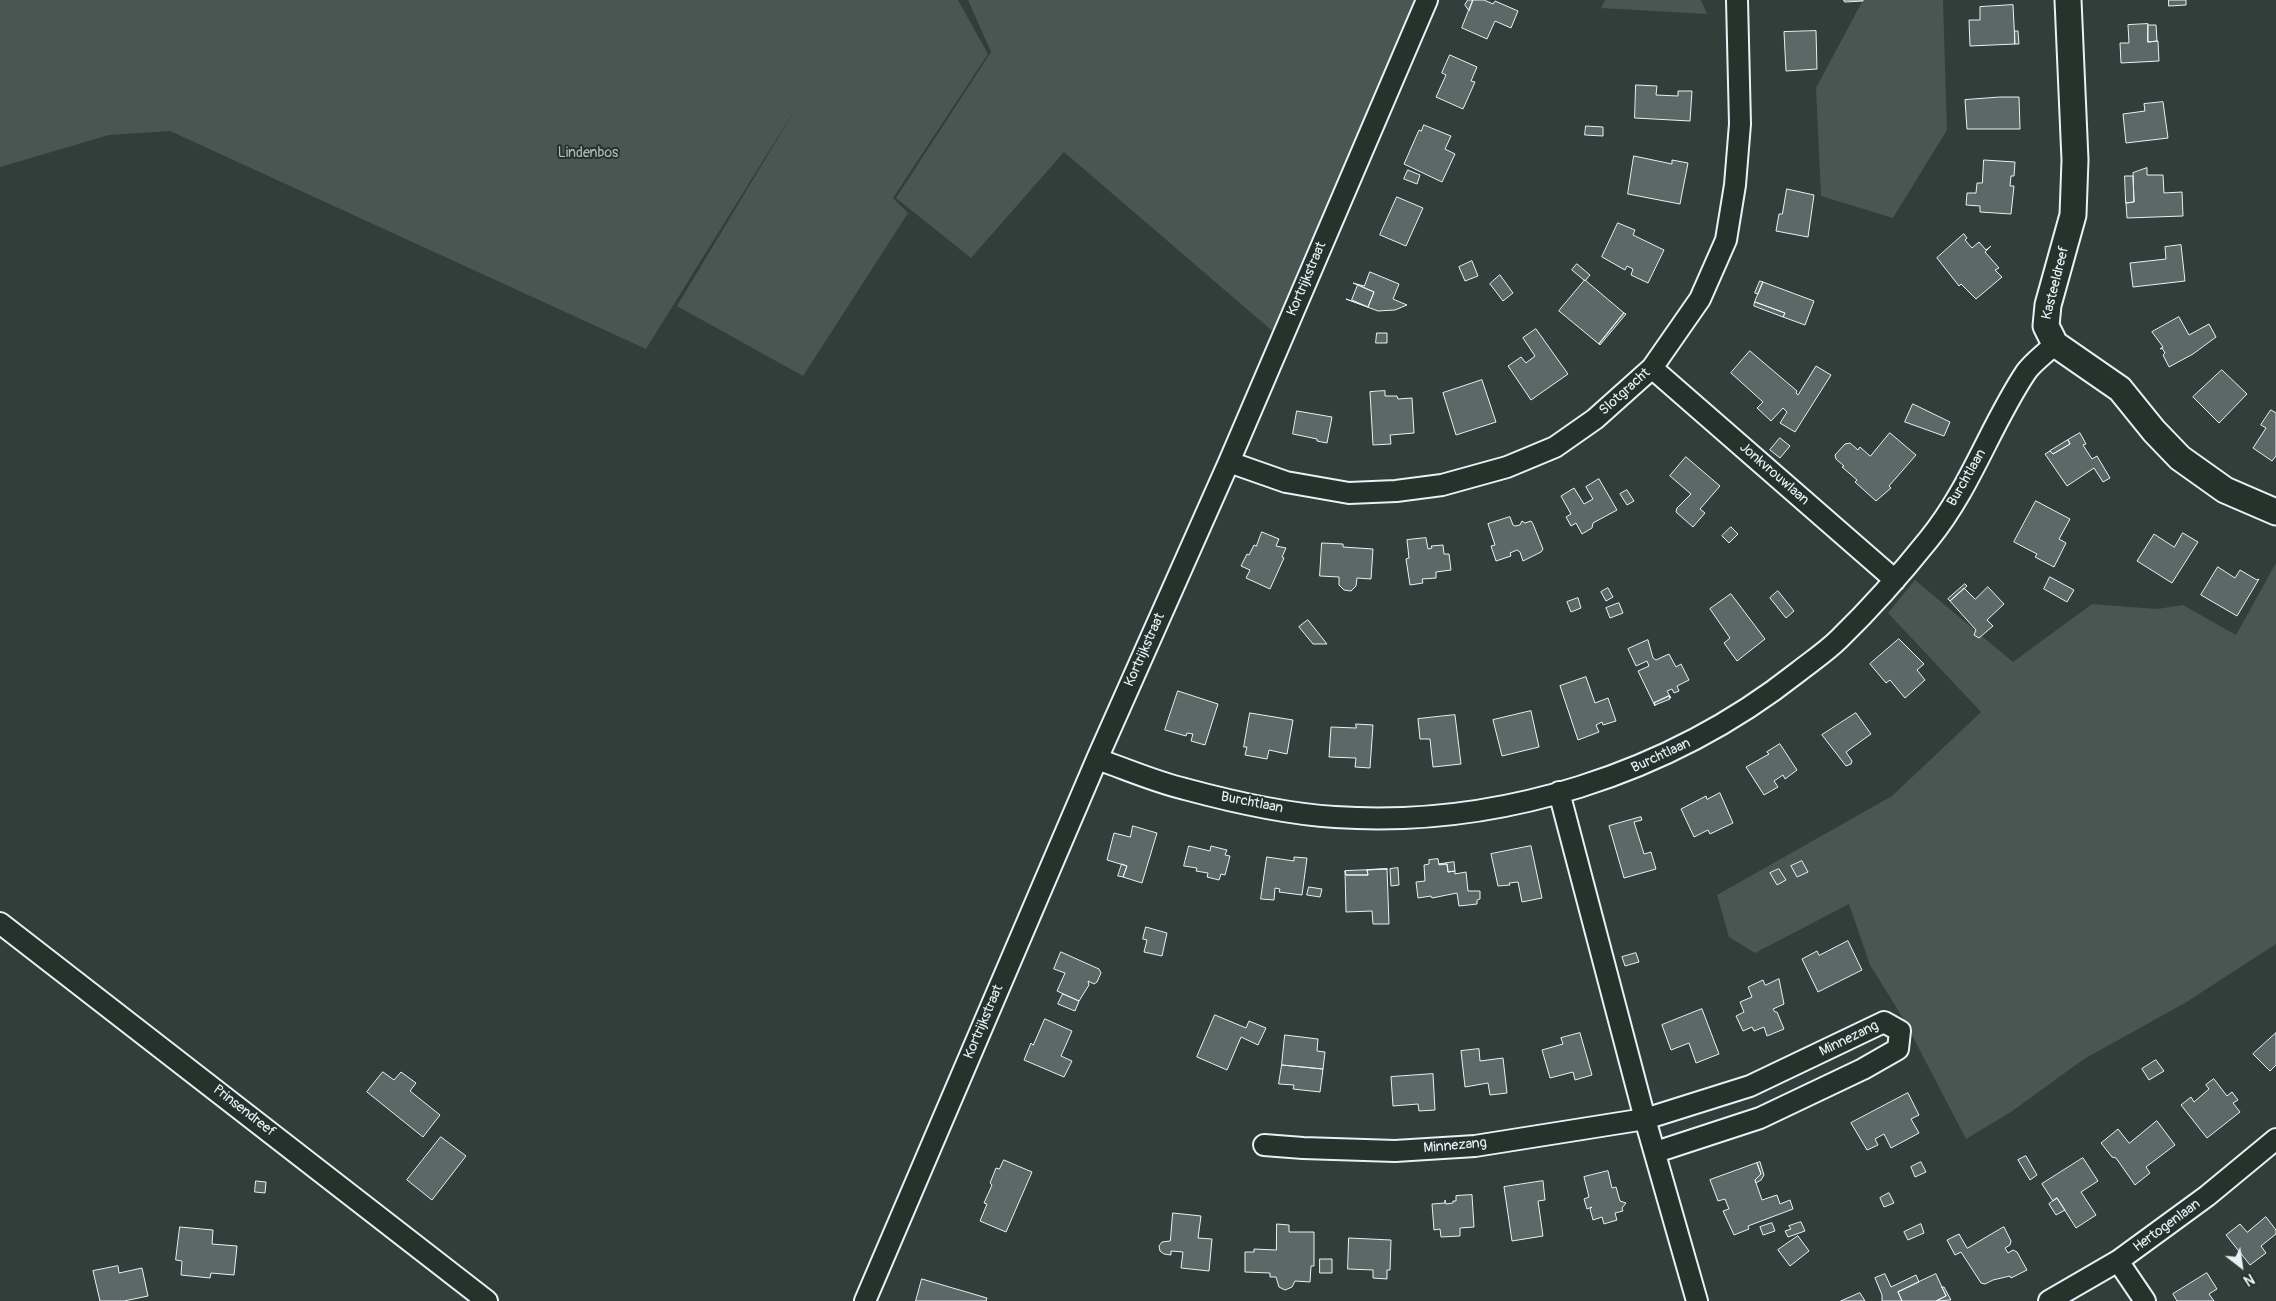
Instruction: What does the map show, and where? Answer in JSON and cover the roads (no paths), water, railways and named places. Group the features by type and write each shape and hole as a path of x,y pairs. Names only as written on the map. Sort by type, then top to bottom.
{"street":[{"name":"Kortrijkstraat","path":"865,1301 1097,758 1229,462 1427,0"},
{"name":"Slotgracht","path":"1229,462 1286,482 1349,493 1396,491 1442,485 1507,467 1556,446 1595,419 1652,368 1700,299 1726,240 1735,186 1740,124 1737,0"},
{"name":"Kasteeldreef","path":"2055,344 2046,326 2048,305 2074,215 2075,160 2068,0"},
{"path":"2055,344 2120,390 2154,431 2180,458 2225,490 2276,512"},
{"name":"Burchtlaan","path":"1097,758 1183,789 1266,807 1333,817 1411,818 1481,811 1559,792 1630,771 1698,738 1772,693 1838,640 1895,580 1932,536 1963,488 2027,370 2055,344"},
{"name":"Jonkvrouwlaan","path":"1652,368 1895,580"},
{"path":"1559,792 1645,1118 1697,1301"},
{"name":"Prinsendreef","path":"0,922 487,1301"},
{"name":"Minnezang","path":"1264,1144 1304,1148 1395,1151 1466,1147 1556,1134 1645,1118 1750,1086 1884,1022 1900,1031 1898,1049 1863,1070 1760,1118 1656,1152"},
{"name":"Hertogenlaan","path":"2049,1301 2118,1261 2207,1196 2276,1139"},
{"path":"2118,1261 2145,1301"}],"park label":[{"name":"Lindenbos","path":"588,153"}]}
